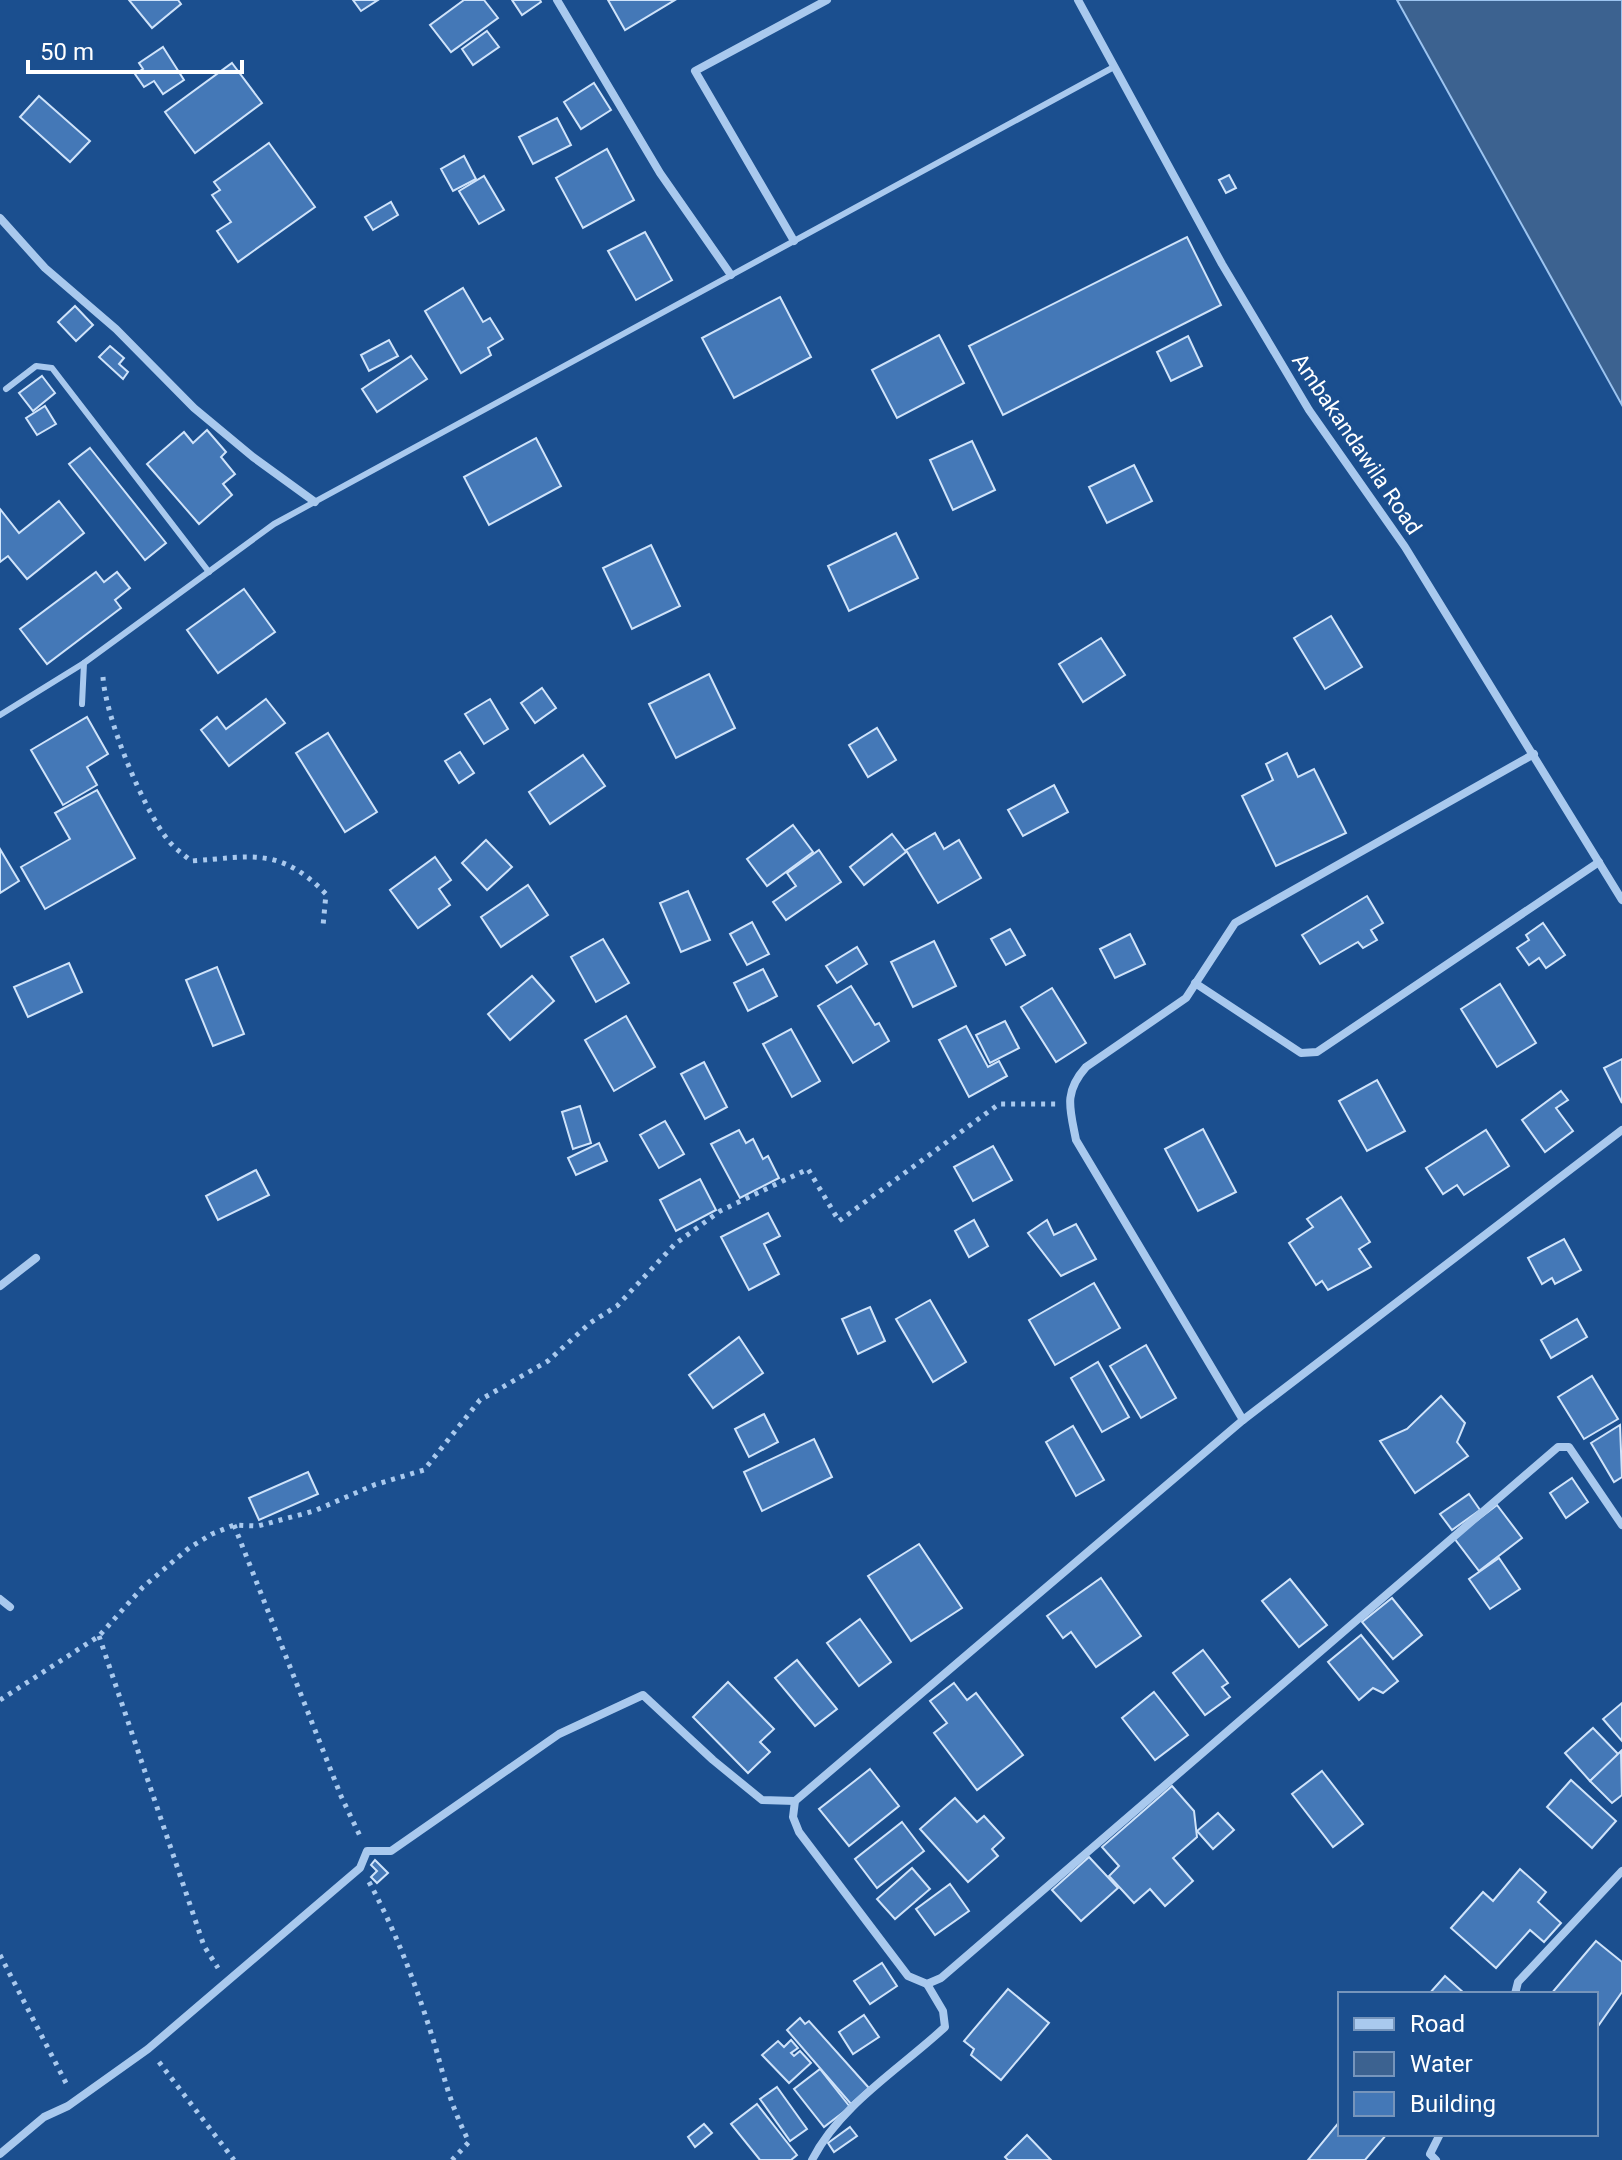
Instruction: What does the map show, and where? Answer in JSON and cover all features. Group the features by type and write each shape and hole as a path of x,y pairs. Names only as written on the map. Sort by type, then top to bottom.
{"street":[{"path":"557,0 660,173 731,275"},
{"path":"794,241 695,71 827,0"},
{"name":"Ambakandawila Road","path":"1078,0 1112,68 1309,410 1405,547 1622,900"},
{"path":"0,218 45,268 116,329 194,408 253,457 315,502"},
{"path":"1243,1420 1076,1140 1069,1104 1073,1082 1086,1067 1186,998 1235,923 1534,754"},
{"path":"1195,983 1301,1053 1317,1052 1599,862"},
{"path":"0,2154 44,2117 68,2106 148,2049 360,1868 367,1851 391,1851 559,1734 643,1695 713,1760 762,1800 795,1801 1243,1420 1622,1130"},
{"path":"0,1286 36,1258"},
{"path":"927,1984 941,1978 1558,1447 1569,1447 1622,1525"},
{"path":"0,1599 10,1607"},
{"path":"795,1801 793,1817 799,1832 908,1976 927,1984 943,2011 945,2027 890,2071 823,2138 812,2160"},
{"path":"1516,1992 1518,1982 1622,1871"},
{"path":"1436,2160 1430,2154 1439,2136"}],"lane":[{"path":"0,715 84,663 274,524 1112,68"},
{"path":"6,389 36,366 52,368 209,572"},
{"path":"82,704 84,663"}],"path":[{"path":"103,671 104,700 141,790 167,839 191,861 268,856 304,872 326,894 323,926"},
{"path":"0,1700 99,1636 143,1587 189,1548 234,1525 258,1526 314,1511 374,1485 424,1470 480,1400 548,1361 590,1323 617,1306 675,1244 720,1211 808,1169 839,1221 999,1104 1069,1104"},
{"path":"234,1525 341,1796 367,1851"},
{"path":"99,1636 204,1946 227,1982"},
{"path":"360,1868 400,1951 435,2047 449,2102 469,2142 452,2160"},
{"path":"0,1955 67,2083 68,2106"},
{"path":"148,2049 234,2160"}],"water":[{"path":"1397,0 1622,0 1622,405"}],"building":[{"path":"129,0 178,0 181,4 152,28"},
{"path":"353,0 378,0 361,11"},
{"path":"464,0 484,0 498,18 451,52 430,25"},
{"path":"512,0 540,0 541,2 522,15"},
{"path":"608,0 675,0 625,30"},
{"path":"487,31 499,47 473,65 462,49"},
{"path":"163,47 184,80 163,94 154,81 144,87 135,74 143,69 139,63"},
{"path":"232,63 262,103 195,153 165,112"},
{"path":"594,83 611,110 581,129 564,102"},
{"path":"39,96 90,141 70,162 20,117"},
{"path":"557,118 571,145 533,164 519,137"},
{"path":"269,143 315,207 238,262 217,231 231,222 212,195 220,190 214,182"},
{"path":"607,149 634,200 583,228 556,178"},
{"path":"464,156 476,179 453,191 441,169"},
{"path":"1229,175 1236,188 1226,193 1219,180"},
{"path":"484,176 504,210 479,224 459,191"},
{"path":"391,202 398,215 373,230 365,217"},
{"path":"645,232 672,280 636,300 608,251"},
{"path":"1187,237 1221,305 1003,415 969,346"},
{"path":"463,288 483,322 490,318 503,339 488,348 491,355 461,373 425,311"},
{"path":"780,297 811,357 734,398 702,338"},
{"path":"75,306 93,325 76,341 58,322"},
{"path":"939,335 964,383 897,418 872,370"},
{"path":"1188,336 1202,366 1171,381 1157,352"},
{"path":"389,340 398,356 369,371 361,355"},
{"path":"110,346 124,358 119,364 128,372 123,379 99,357"},
{"path":"411,356 427,379 377,412 362,389"},
{"path":"42,376 55,393 33,411 19,393"},
{"path":"45,406 56,424 37,435 26,418"},
{"path":"207,430 226,452 221,457 235,474 223,484 232,495 199,524 147,464 184,432 193,443"},
{"path":"536,438 561,486 489,525 464,477"},
{"path":"972,441 995,490 953,510 930,460"},
{"path":"90,448 166,543 145,560 69,464"},
{"path":"1134,465 1152,501 1107,523 1089,487"},
{"path":"59,501 84,533 27,579 8,556 0,562 0,509 19,533"},
{"path":"896,533 918,578 849,611 828,566"},
{"path":"651,545 680,606 632,629 603,568"},
{"path":"96,572 104,582 117,572 130,588 115,600 121,608 47,664 20,629"},
{"path":"244,589 275,632 218,673 187,630"},
{"path":"1331,616 1362,667 1325,689 1294,638"},
{"path":"1101,638 1125,675 1083,702 1059,664"},
{"path":"709,674 735,728 676,758 649,704"},
{"path":"542,688 556,708 535,723 521,703"},
{"path":"266,699 285,723 229,766 201,730 217,717 226,729"},
{"path":"490,699 508,729 484,744 465,714"},
{"path":"87,717 108,754 87,767 97,785 63,805 31,750"},
{"path":"877,728 896,760 868,777 849,745"},
{"path":"328,733 377,812 345,832 296,753"},
{"path":"460,752 474,773 459,783 445,761"},
{"path":"1287,753 1298,777 1314,769 1346,833 1276,866 1242,796 1273,780 1266,764"},
{"path":"583,755 605,786 550,824 529,792"},
{"path":"1054,785 1068,812 1023,836 1008,810"},
{"path":"97,790 135,858 45,909 21,867 70,839 55,813"},
{"path":"793,825 813,852 767,886 747,859"},
{"path":"935,833 944,849 959,840 981,878 938,903 906,850"},
{"path":"892,834 906,852 864,885 850,867"},
{"path":"486,840 512,867 487,890 462,863"},
{"path":"0,849 19,881 0,893"},
{"path":"819,850 841,882 786,920 773,902 796,886 787,873"},
{"path":"435,857 451,880 439,889 450,905 418,928 390,890"},
{"path":"528,885 548,915 501,947 481,917"},
{"path":"688,891 710,940 681,952 660,903"},
{"path":"1367,896 1383,923 1371,930 1377,940 1363,948 1358,942 1320,964 1302,935"},
{"path":"752,922 769,954 747,965 730,934"},
{"path":"1543,923 1565,955 1546,968 1539,958 1529,965 1517,948 1529,940 1526,935"},
{"path":"1010,929 1025,955 1006,965 991,939"},
{"path":"1130,934 1145,964 1115,978 1100,949"},
{"path":"603,939 629,983 596,1002 571,957"},
{"path":"934,941 956,986 913,1007 891,962"},
{"path":"857,947 867,964 837,983 826,966"},
{"path":"69,963 82,992 28,1017 14,987"},
{"path":"217,967 244,1034 213,1046 186,980"},
{"path":"763,969 777,996 748,1011 734,983"},
{"path":"532,976 554,1001 510,1040 488,1014"},
{"path":"1500,984 1536,1043 1497,1067 1461,1009"},
{"path":"851,986 875,1025 879,1023 889,1041 853,1063 818,1006"},
{"path":"1052,988 1086,1043 1056,1062 1021,1007"},
{"path":"626,1016 655,1067 614,1091 585,1040"},
{"path":"1005,1021 1019,1048 990,1063 976,1035"},
{"path":"966,1026 988,1067 999,1061 1007,1076 969,1097 939,1040"},
{"path":"791,1029 820,1081 792,1097 763,1044"},
{"path":"1622,1059 1622,1103 1604,1068"},
{"path":"704,1062 727,1107 705,1119 681,1074"},
{"path":"1377,1080 1405,1131 1367,1151 1339,1101"},
{"path":"1561,1091 1568,1100 1556,1108 1573,1131 1545,1152 1522,1120"},
{"path":"580,1106 591,1143 573,1149 562,1112"},
{"path":"665,1121 684,1154 659,1168 640,1135"},
{"path":"1203,1129 1236,1192 1198,1211 1165,1149"},
{"path":"739,1130 746,1143 753,1139 763,1159 768,1156 779,1178 740,1198 711,1144"},
{"path":"1486,1130 1509,1166 1464,1195 1457,1185 1443,1194 1426,1168"},
{"path":"599,1143 607,1161 576,1175 568,1158"},
{"path":"993,1146 1012,1180 973,1201 954,1167"},
{"path":"256,1170 269,1195 218,1220 206,1196"},
{"path":"700,1179 716,1210 676,1231 660,1200"},
{"path":"1341,1197 1370,1242 1359,1249 1371,1267 1328,1290 1322,1281 1316,1285 1289,1243 1313,1227 1307,1219"},
{"path":"768,1213 780,1236 764,1244 779,1274 749,1290 721,1237"},
{"path":"974,1220 988,1246 969,1257 955,1231"},
{"path":"1047,1220 1054,1235 1076,1224 1096,1259 1061,1276 1028,1233"},
{"path":"1564,1239 1581,1270 1555,1284 1552,1278 1542,1284 1528,1258"},
{"path":"1094,1283 1120,1328 1055,1365 1029,1320"},
{"path":"930,1300 966,1362 933,1382 896,1319"},
{"path":"870,1307 885,1341 858,1354 842,1319"},
{"path":"1577,1319 1587,1337 1551,1358 1541,1340"},
{"path":"739,1337 763,1373 713,1408 689,1375"},
{"path":"1146,1345 1176,1398 1141,1418 1110,1366"},
{"path":"1098,1362 1129,1417 1102,1432 1071,1378"},
{"path":"1592,1376 1618,1419 1584,1439 1558,1397"},
{"path":"1441,1396 1465,1423 1457,1442 1468,1456 1415,1493 1380,1441 1407,1429"},
{"path":"764,1414 778,1442 749,1457 735,1429"},
{"path":"1620,1425 1622,1477 1614,1482 1591,1443"},
{"path":"1073,1426 1104,1480 1076,1496 1046,1442"},
{"path":"814,1439 832,1477 762,1511 744,1472"},
{"path":"308,1472 318,1494 259,1520 249,1498"},
{"path":"1572,1478 1588,1502 1566,1518 1550,1493"},
{"path":"1469,1494 1480,1510 1452,1530 1440,1514"},
{"path":"1497,1505 1522,1538 1479,1571 1454,1538"},
{"path":"919,1544 962,1608 911,1641 868,1576"},
{"path":"1499,1558 1520,1589 1490,1609 1469,1579"},
{"path":"1101,1578 1141,1636 1096,1667 1071,1632 1063,1638 1047,1616"},
{"path":"1290,1579 1327,1625 1299,1647 1262,1601"},
{"path":"1392,1598 1422,1635 1393,1659 1362,1622"},
{"path":"860,1619 891,1662 859,1686 827,1643"},
{"path":"1361,1635 1398,1681 1383,1693 1373,1688 1359,1700 1328,1662"},
{"path":"1203,1650 1228,1683 1222,1687 1230,1697 1205,1715 1173,1673"},
{"path":"797,1660 837,1709 815,1726 775,1678"},
{"path":"728,1682 774,1729 760,1742 770,1752 748,1773 693,1717"},
{"path":"954,1683 967,1700 976,1693 1023,1755 977,1790 934,1733 947,1723 930,1701"},
{"path":"1154,1692 1188,1735 1155,1760 1122,1718"},
{"path":"1622,1703 1622,1741 1603,1719"},
{"path":"1593,1728 1619,1755 1590,1781 1565,1753"},
{"path":"1621,1751 1622,1795 1612,1803 1590,1781"},
{"path":"870,1769 899,1806 849,1846 819,1809"},
{"path":"1322,1771 1363,1824 1333,1847 1292,1794"},
{"path":"1571,1780 1616,1821 1592,1848 1547,1807"},
{"path":"1172,1786 1194,1811 1197,1837 1173,1858 1193,1881 1165,1906 1150,1889 1134,1903 1109,1876 1119,1866 1102,1847"},
{"path":"955,1798 977,1822 984,1816 1004,1838 992,1849 998,1856 968,1882 920,1829"},
{"path":"1218,1813 1234,1830 1213,1849 1197,1831"},
{"path":"902,1822 924,1851 877,1888 855,1859"},
{"path":"1089,1857 1118,1888 1081,1921 1052,1890"},
{"path":"375,1860 388,1873 377,1883 371,1877 377,1871 371,1865"},
{"path":"912,1868 930,1889 895,1919 877,1899"},
{"path":"1520,1869 1546,1892 1538,1902 1561,1923 1544,1942 1530,1930 1496,1968 1451,1928 1483,1892 1493,1901"},
{"path":"950,1884 969,1911 935,1935 916,1909"},
{"path":"1596,1941 1622,1962 1622,1992 1598,2026 1598,1992 1553,1992"},
{"path":"882,1963 897,1986 870,2004 854,1981"},
{"path":"1445,1976 1463,1992 1431,1992"},
{"path":"1008,1989 1049,2023 1001,2080 971,2055 974,2049 964,2041"},
{"path":"864,2015 879,2037 853,2054 839,2032"},
{"path":"800,2018 805,2024 809,2021 869,2088 851,2104 787,2030"},
{"path":"791,2040 798,2048 791,2053 794,2056 800,2051 811,2063 789,2083 762,2055 778,2041 784,2047"},
{"path":"820,2069 850,2107 824,2127 794,2089"},
{"path":"777,2087 807,2129 790,2141 760,2099"},
{"path":"757,2104 797,2155 791,2160 760,2160 731,2124"},
{"path":"1338,2123 1338,2136 1385,2136 1365,2160 1308,2160"},
{"path":"704,2124 712,2133 695,2147 688,2137"},
{"path":"850,2127 857,2136 834,2152 828,2143"},
{"path":"1027,2135 1051,2160 1008,2160 1005,2157"}]}
